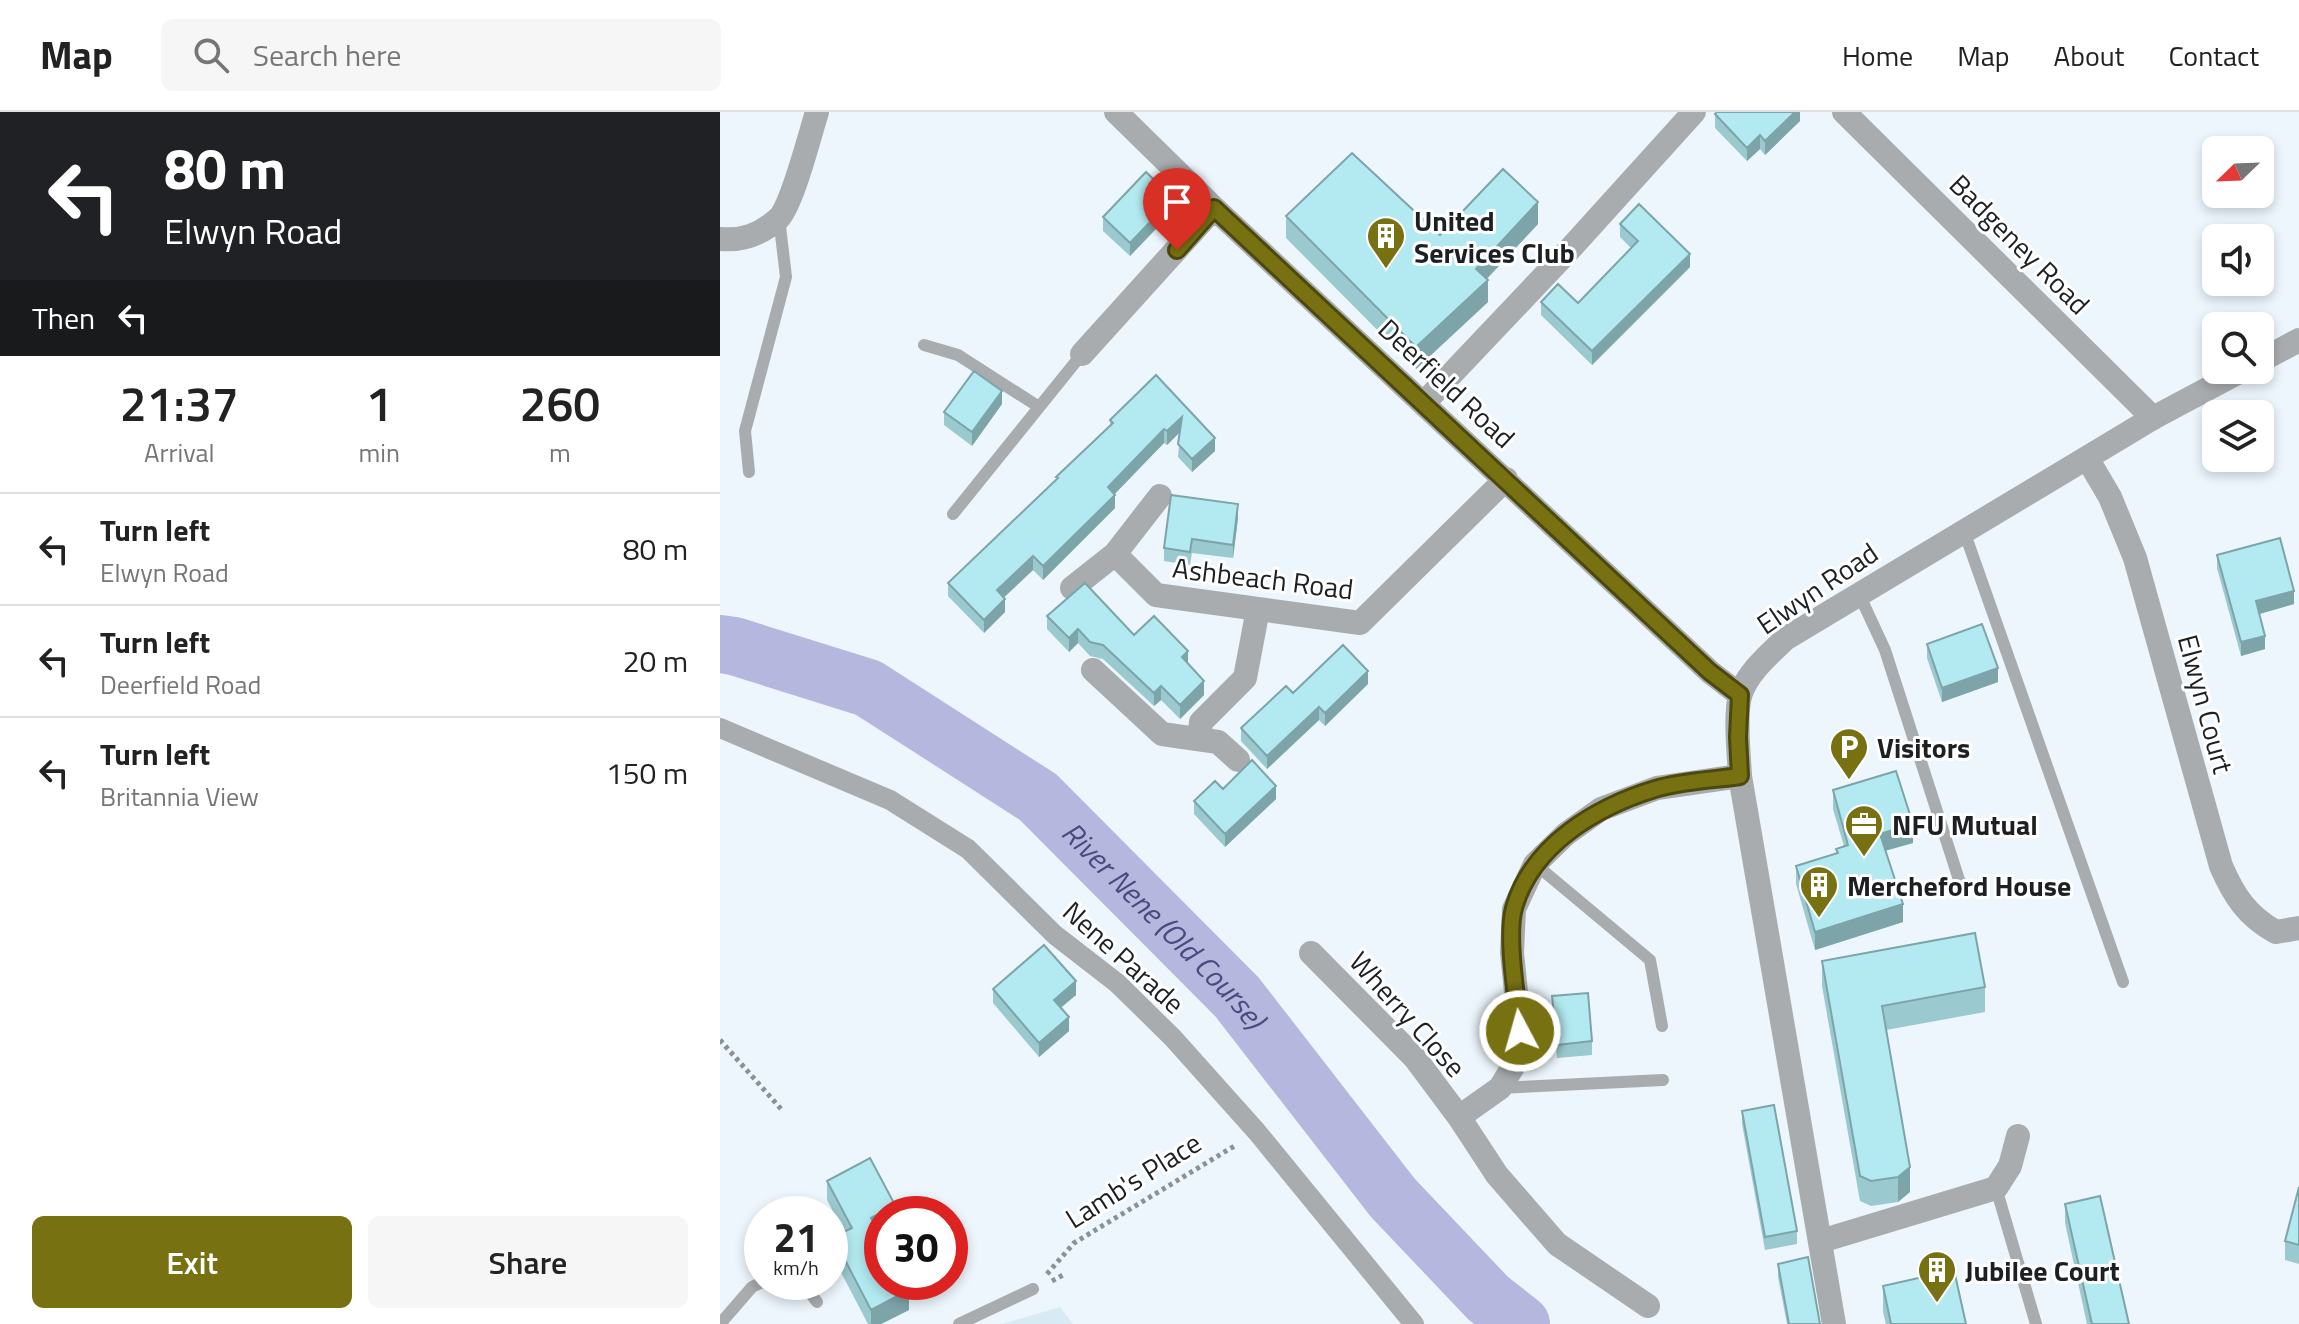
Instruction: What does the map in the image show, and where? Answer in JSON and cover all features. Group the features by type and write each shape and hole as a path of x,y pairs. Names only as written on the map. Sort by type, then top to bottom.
{"street":[{"path":"720,239 743,241 779,218 797,176 817,112"},
{"name":"Deerfield Road","path":"1116,112 1214,208 1710,672 1740,695"},
{"path":"1424,403 1694,112"},
{"name":"Badgeney Road","path":"1844,112 2153,418"},
{"path":"1082,354 1214,208"},
{"path":"2274,353 2299,340"},
{"name":"Elwyn Road","path":"1740,695 1756,667 1785,639 2153,418 2217,384"},
{"name":"Elwyn Court","path":"2087,458 2110,497 2135,558 2216,852 2232,892 2245,910 2276,932 2299,928"},
{"name":"Ashbeach Road","path":"1115,554 1156,595 1360,623 1506,479"},
{"path":"1072,588 1115,554 1160,496"},
{"path":"1199,739 1201,722 1245,678 1258,609"},
{"path":"1093,670 1162,734 1218,742 1238,760"},
{"path":"1740,695 1740,776 1834,1324"},
{"name":"Nene Parade","path":"720,728 890,800 968,849 1055,935 1117,983 1173,1038 1257,1132 1414,1324"},
{"name":"Wherry Close","path":"1459,1117 1500,1088 1514,1065 1520,1031 1512,953 1514,909 1535,864 1566,834 1601,809 1657,788 1740,776"},
{"name":"Wherry Close","path":"1311,953 1415,1058 1497,1175 1557,1244 1648,1306"},
{"path":"1821,1241 1996,1188 2010,1166 2018,1136"}],"lane":[{"path":"749,472 745,431 786,277 779,218"},
{"path":"924,345 958,355 1039,407"},
{"path":"953,514 1082,354"},
{"path":"1964,531 2123,982"},
{"path":"1859,594 1885,650 1962,889"},
{"path":"1535,864 1650,960 1662,1026"},
{"path":"1500,1088 1663,1080"},
{"path":"1996,1188 2036,1324"},
{"path":"959,1324 1033,1289"},
{"path":"720,1324 744,1296"}],"path":[{"path":"720,1040 781,1109"},
{"name":"Lamb's Place","path":"1033,1289 1074,1243 1257,1132"}],"shaded area":[{"path":"1060,1307 1073,1324 1002,1324"}],"building":[{"path":"1795,112 1765,141 1760,135 1747,148 1715,114"},
{"name":"United Services Club","path":"1352,153 1440,235 1503,169 1538,202 1476,269 1488,280 1416,347 1286,216"},
{"path":"1146,172 1173,198 1130,243 1103,217"},
{"path":"1639,204 1690,254 1592,351 1541,302 1558,284 1578,303 1638,241 1620,224"},
{"path":"974,371 1002,391 972,432 944,412"},
{"path":"1156,375 1215,438 1192,459 1178,444 1182,417 1167,431 1164,429 1108,487 1115,495 1043,566 1033,556 997,590 1005,599 984,620 948,583 1113,423 1110,420"},
{"path":"1171,495 1238,504 1233,545 1192,539 1190,552 1164,548"},
{"path":"2280,538 2294,591 2256,601 2265,636 2241,642 2217,555"},
{"path":"1085,583 1134,635 1154,616 1188,651 1182,657 1204,681 1180,705 1161,686 1154,693 1103,645 1090,642 1078,629 1069,638 1047,616"},
{"path":"1982,624 1998,668 1942,688 1927,644"},
{"path":"1343,645 1368,671 1325,713 1319,707 1267,756 1241,728 1286,686 1293,693"},
{"path":"1252,760 1276,786 1225,834 1194,801 1215,781 1223,789"},
{"path":"1896,771 1913,824 1880,834 1903,904 1815,932 1796,866 1838,853 1836,849 1848,845 1833,790"},
{"path":"1975,933 1985,987 1882,1006 1910,1167 1898,1177 1871,1181 1860,1176 1822,961"},
{"path":"1044,945 1076,981 1054,1000 1069,1017 1039,1043 993,989"},
{"path":"1588,993 1592,1041 1557,1045 1552,996"},
{"path":"1774,1105 1797,1231 1765,1237 1742,1111"},
{"path":"870,1158 890,1196 864,1196 864,1297 848,1266 848,1230 852,1228 848,1220 848,1196 835,1196 827,1181"},
{"path":"2299,1187 2299,1245 2285,1241"},
{"path":"2100,1196 2129,1324 2092,1324 2065,1204"},
{"path":"1808,1257 1820,1324 1789,1324 1778,1264"},
{"path":"1954,1270 1966,1324 1891,1324 1883,1286"},
{"path":"866,1300 890,1300 871,1310"}],"waterway":[{"name":"River Nene (Old Course)","path":"720,644 868,688 1038,797 1237,997 1393,1198 1488,1298 1521,1324"}],"place":[{"name":"United Services Club","path":"1386,270"},
{"name":"Visitors","path":"1849,781"},
{"name":"NFU Mutual","path":"1864,858"},
{"name":"Mercheford House","path":"1819,919"},
{"name":"Jubilee Court","path":"1937,1304"}],"route":[{"path":"1177,250 1214,208 1710,672 1740,695 1740,776 1657,788 1601,809 1566,834 1535,864 1514,909 1512,953 1520,1031"}]}
